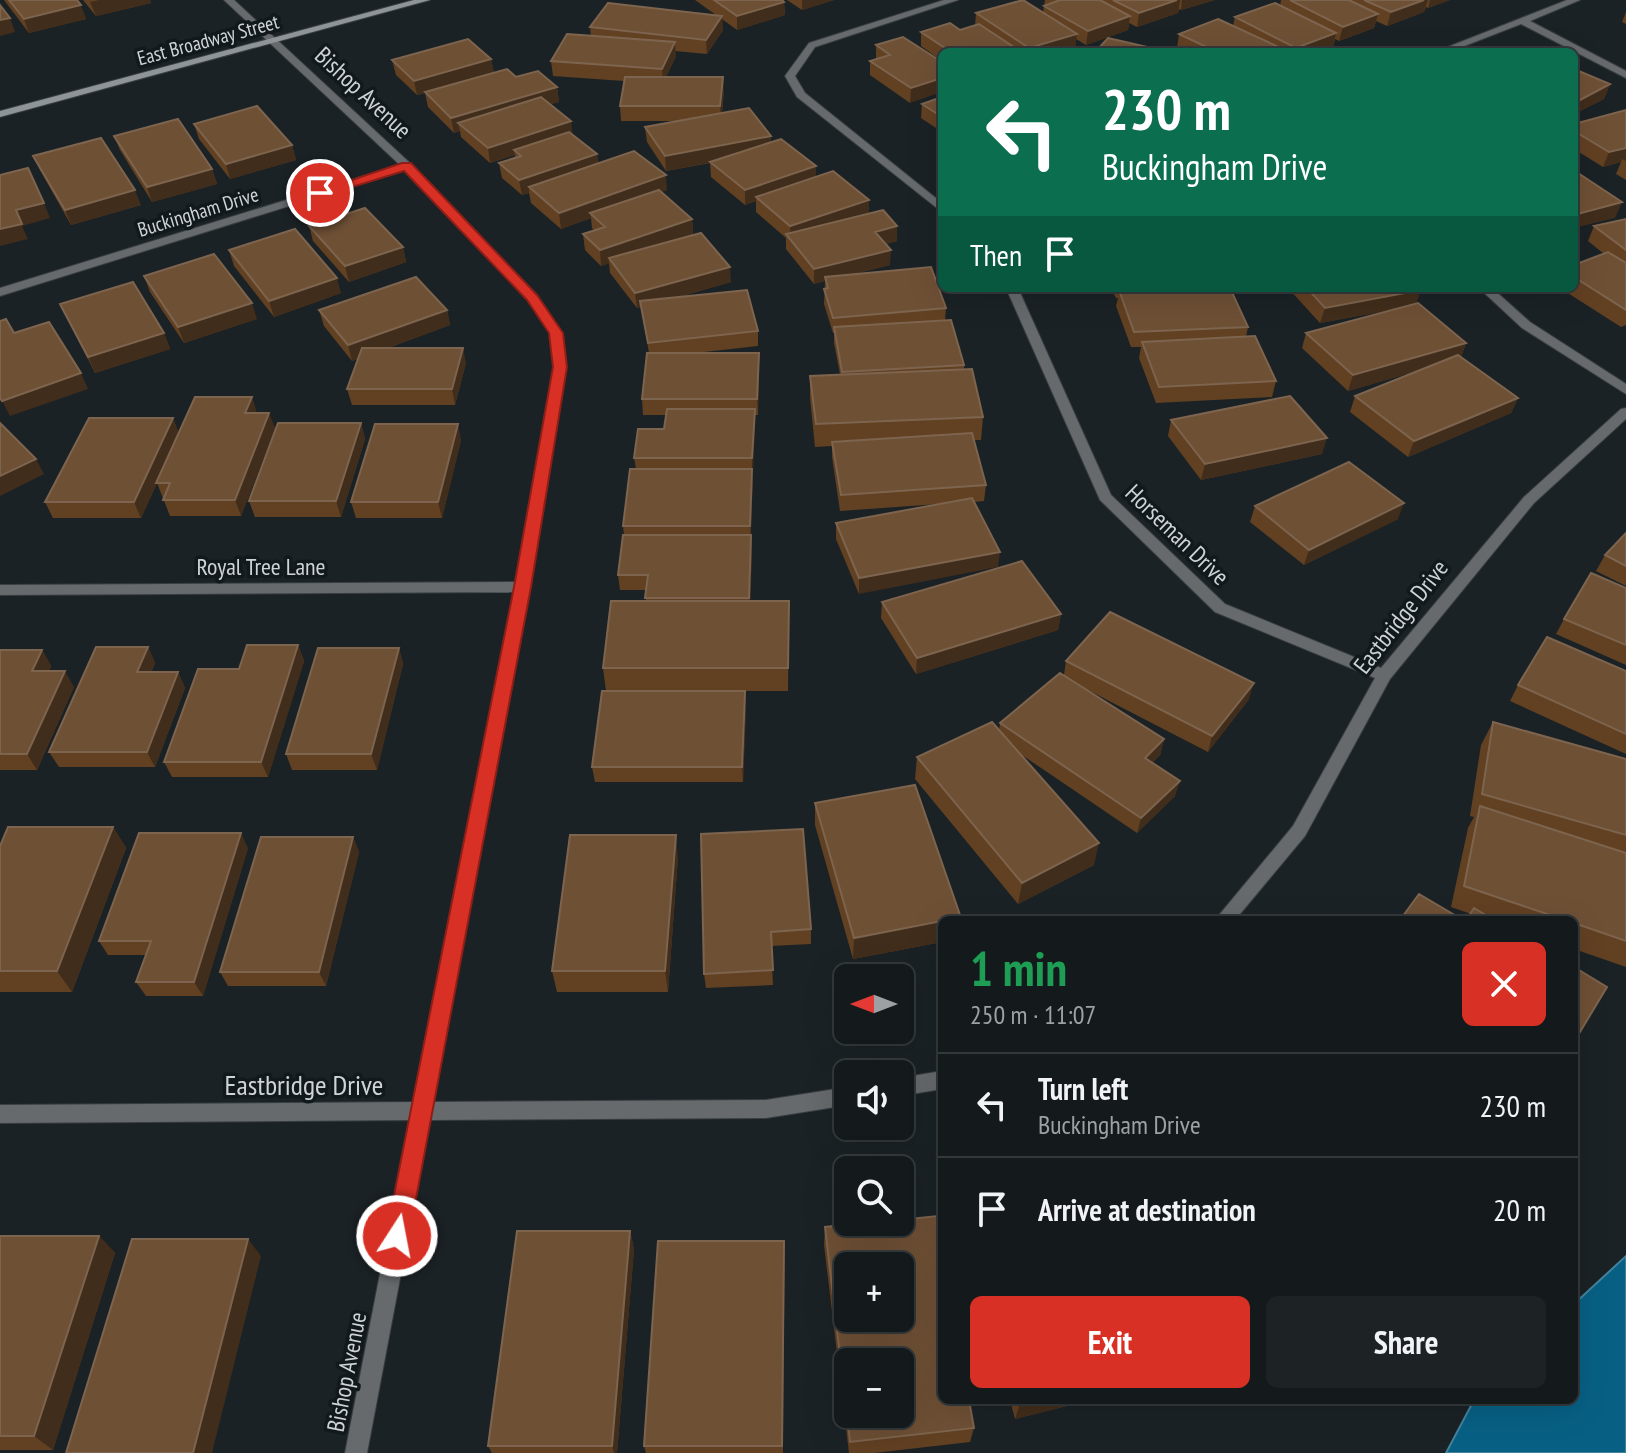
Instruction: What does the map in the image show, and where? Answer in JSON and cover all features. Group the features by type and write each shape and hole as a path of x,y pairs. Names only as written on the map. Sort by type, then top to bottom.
{"main road":[{"name":"East Broadway Street","path":"0,114 425,0"}],"street":[{"name":"Bishop Avenue","path":"229,0 407,166 532,297 556,333 560,367 523,587 356,1453"},
{"path":"938,206 801,95 790,76 812,45 953,0"},
{"path":"1450,48 1575,0"},
{"path":"1521,20 1574,48"},
{"path":"1578,50 1626,75"},
{"name":"Buckingham Drive","path":"0,292 407,166"},
{"name":"Horseman Drive","path":"1014,292 1105,497 1220,608 1384,675"},
{"path":"1489,292 1526,325 1626,390"},
{"name":"Eastbridge Drive","path":"1227,916 1299,831 1384,675 1529,500 1626,412"},
{"name":"Royal Tree Lane","path":"0,590 523,587"},
{"path":"914,1085 938,1081"},
{"name":"Eastbridge Drive","path":"0,1114 766,1109 834,1098"}],"water":[{"path":"1626,1256 1626,1453 1446,1453 1472,1404 1578,1404 1578,1300"}],"building":[{"path":"9,0 77,0 81,5 24,19"},
{"path":"714,0 782,0 784,2 737,16"},
{"path":"1023,0 1077,34 1029,48 976,13"},
{"path":"1060,0 1100,0 1130,16 1088,31 1044,6"},
{"path":"1113,0 1177,0 1139,13"},
{"path":"1290,0 1349,0 1378,14 1343,27"},
{"path":"1364,0 1424,0 1391,12"},
{"path":"608,3 722,16 706,40 590,27"},
{"path":"1275,3 1336,33 1296,48 1235,17"},
{"path":"0,5 10,18 0,20"},
{"path":"1218,19 1281,48 1209,48 1179,34"},
{"path":"950,23 960,30 979,24 1015,48 945,48 921,32"},
{"path":"567,34 675,42 662,69 551,61"},
{"path":"903,37 938,59 938,79 911,88 870,61 890,55 876,45"},
{"path":"1108,38 1152,48 1099,48"},
{"path":"468,39 491,59 414,81 392,60"},
{"path":"507,69 516,77 538,71 557,87 451,118 425,92"},
{"path":"1578,71 1610,84 1580,100"},
{"path":"625,77 723,77 720,106 620,106"},
{"path":"541,97 571,121 488,148 458,123"},
{"path":"938,98 938,114 922,104"},
{"path":"257,106 292,145 226,164 194,124"},
{"path":"749,108 771,136 665,156 645,127"},
{"path":"1626,110 1626,148 1609,152 1578,133 1578,123"},
{"path":"178,119 212,169 147,187 114,136"},
{"path":"569,132 597,154 519,180 499,163 521,156 514,150"},
{"path":"101,138 135,190 65,210 33,156"},
{"path":"781,139 816,166 745,190 710,162"},
{"path":"634,151 666,175 559,213 529,187"},
{"path":"28,168 44,203 16,210 22,224 0,229 0,175"},
{"path":"833,171 869,200 790,226 756,197"},
{"path":"1578,173 1622,202 1578,214"},
{"path":"659,190 692,219 600,250 583,234 605,227 590,213"},
{"path":"365,208 403,247 345,266 309,226"},
{"path":"883,210 897,226 875,232 891,250 814,269 786,234"},
{"path":"1626,219 1626,250 1594,226"},
{"path":"295,229 337,278 269,301 229,250"},
{"path":"701,233 730,267 635,293 609,258"},
{"path":"1608,252 1626,263 1626,310 1578,280 1578,263"},
{"path":"214,254 252,303 178,327 144,276"},
{"path":"931,267 946,308 833,318 824,289 828,288 825,277"},
{"path":"416,277 447,310 348,345 319,310"},
{"path":"133,282 164,333 88,357 60,304"},
{"path":"747,290 758,331 648,343 640,301"},
{"path":"1120,292 1232,292 1248,327 1134,332"},
{"path":"1311,292 1410,292 1325,308"},
{"path":"1418,303 1466,343 1353,375 1306,333"},
{"path":"6,319 14,333 49,322 81,373 2,401 0,321"},
{"path":"951,320 964,365 842,372 834,327"},
{"path":"1255,336 1276,381 1159,387 1142,342"},
{"path":"362,348 463,348 452,389 347,389"},
{"path":"647,353 759,353 757,399 642,399"},
{"path":"1458,355 1518,398 1414,441 1355,396"},
{"path":"972,369 983,417 816,424 810,376"},
{"path":"1290,396 1327,438 1205,464 1171,420"},
{"path":"195,397 252,397 245,413 269,413 235,500 163,500 170,483 156,483"},
{"path":"667,409 755,409 752,458 634,458 638,429 664,429"},
{"path":"89,418 173,418 134,502 45,502"},
{"path":"0,423 36,459 0,476"},
{"path":"278,423 361,423 336,501 249,501"},
{"path":"375,424 458,424 438,502 351,502"},
{"path":"972,433 986,485 841,495 832,442"},
{"path":"1349,462 1404,503 1309,550 1255,506"},
{"path":"630,469 752,469 750,526 623,526"},
{"path":"972,498 1000,552 859,578 836,523"},
{"path":"1626,533 1626,566 1605,555"},
{"path":"623,535 751,535 749,598 645,598 648,575 618,575"},
{"path":"1022,561 1061,614 917,658 882,602"},
{"path":"1591,573 1626,588 1626,645 1564,619"},
{"path":"611,601 789,601 788,668 603,668"},
{"path":"1110,612 1254,683 1212,736 1066,661"},
{"path":"1547,637 1626,671 1626,734 1518,685"},
{"path":"247,645 298,645 261,762 164,762 198,669 239,669"},
{"path":"96,647 148,647 137,672 178,672 147,752 49,752"},
{"path":"318,648 399,648 371,754 286,754"},
{"path":"0,650 42,650 32,671 65,671 27,754 0,754"},
{"path":"1060,673 1164,739 1145,758 1180,781 1141,818 1000,723"},
{"path":"602,691 745,691 742,767 592,767"},
{"path":"992,722 1099,843 1022,883 917,757"},
{"path":"1493,722 1626,759 1626,835 1482,794"},
{"path":"915,785 960,916 938,916 938,922 854,938 815,803"},
{"path":"1480,806 1626,853 1626,941 1578,924 1578,916 1553,916 1464,886"},
{"path":"8,827 113,827 57,971 0,971 0,846"},
{"path":"803,829 811,929 771,932 773,970 704,974 701,834"},
{"path":"139,833 241,833 194,982 136,982 151,941 99,941"},
{"path":"570,835 676,835 665,971 552,971"},
{"path":"261,837 353,837 319,972 220,972"},
{"path":"1419,894 1456,916 1403,916"},
{"path":"1474,908 1487,916 1469,916"},
{"path":"1578,969 1607,987 1578,1035"},
{"path":"938,1216 938,1404 970,1404 974,1428 850,1442 848,1428 914,1428 914,1348 839,1348 837,1332 914,1332 914,1252 834,1252 834,1304 825,1227 834,1226 834,1236 914,1236 914,1219"},
{"path":"517,1231 630,1231 612,1446 488,1446"},
{"path":"0,1236 99,1236 34,1436 0,1436"},
{"path":"132,1239 248,1239 193,1453 66,1453"},
{"path":"658,1241 784,1241 782,1446 644,1446"}],"route":[{"path":"320,193 407,166 532,297 556,333 560,367 523,587 397,1236"}]}
